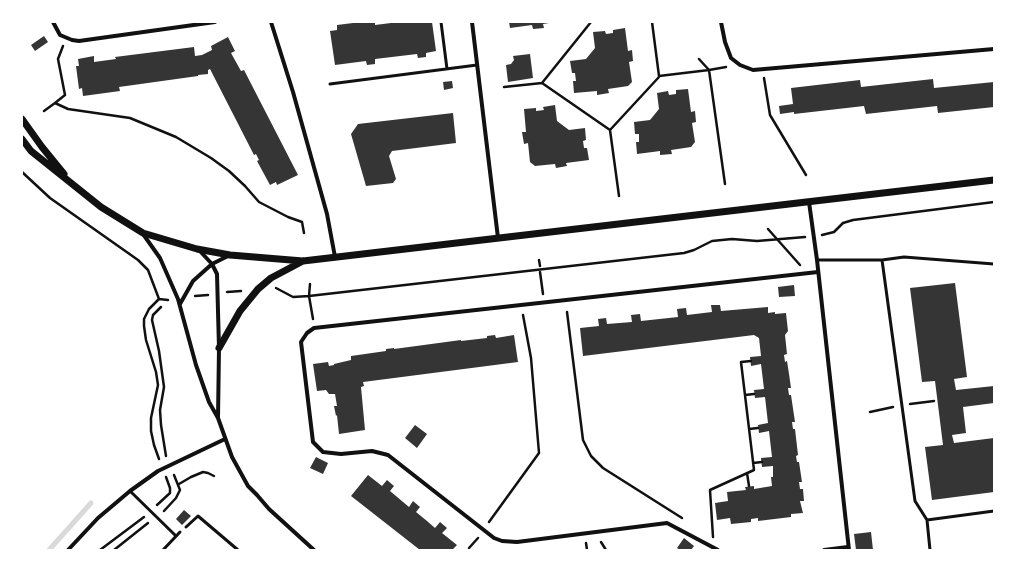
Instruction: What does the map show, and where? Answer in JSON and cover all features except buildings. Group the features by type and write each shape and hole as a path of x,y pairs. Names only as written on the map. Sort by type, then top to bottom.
{"street":[{"path":"53,22 60,35 79,41 215,22"},
{"path":"271,22 293,92 327,214 335,257"},
{"path":"472,22 498,238"},
{"path":"721,22 725,42 731,58 740,65 753,70 810,64 882,60 994,49"},
{"path":"22,119 70,183"},
{"path":"22,139 31,151 70,183 101,207 143,233 197,249 230,254 303,261 994,180"},
{"path":"809,202 817,260 848,549 824,550"},
{"path":"143,233 160,258 180,304 209,402 218,418 232,457 248,486 269,509 314,550"},
{"path":"197,249 212,264 217,274 219,348 218,418"},
{"path":"180,304 193,281 212,264 230,254"},
{"path":"219,348 240,311 258,289 271,278 303,261"},
{"path":"718,550 667,523 518,542 502,541 494,538 388,455 372,451 341,454 323,452 313,442 302,342 307,333 314,328 818,272"},
{"path":"68,550 98,518 130,491 158,471 225,439"}],"lane":[{"path":"441,22 447,68"},
{"path":"330,84 477,65"},
{"path":"817,260 882,260 904,257 994,264"},
{"path":"882,260 915,501 926,520 930,550"},
{"path":"130,491 176,536"},
{"path":"926,520 994,511"},
{"path":"186,527 198,516 238,550"},
{"path":"163,550 180,532"}],"path":[{"path":"542,83 591,22"},
{"path":"652,22 659,76"},
{"path":"44,111 65,95 58,59 66,38"},
{"path":"699,59 708,70 725,184"},
{"path":"763,69 770,115 806,175"},
{"path":"610,130 659,76 708,70"},
{"path":"504,87 542,83 610,130 619,196"},
{"path":"55,103 68,109 130,118 176,137 212,158 229,171 259,202 288,217 302,222 304,233"},
{"path":"22,172 50,198 138,260 148,270 159,299"},
{"path":"823,235 834,232 843,224 852,220 994,202"},
{"path":"768,229 800,263 803,274"},
{"path":"272,288 280,290 292,297 309,296 684,253 712,241 732,239 757,241 806,237"},
{"path":"539,260 540,266"},
{"path":"540,272 544,302"},
{"path":"310,284 309,296 314,328"},
{"path":"159,299 170,300"},
{"path":"159,299 149,309 144,319 144,326 146,340 156,372 158,385 151,418 151,431 154,445 160,460"},
{"path":"469,548 484,530 539,453 531,358 522,305"},
{"path":"161,307 153,315 152,320 159,350 164,387 160,410 166,456"},
{"path":"567,312 582,440 591,456 603,468 687,521"},
{"path":"707,533 713,537 710,490 754,470 741,362 751,362"},
{"path":"745,395 754,394"},
{"path":"749,429 758,428"},
{"path":"753,463 762,462"},
{"path":"179,484 190,477 203,472 214,476"},
{"path":"748,473 749,486"},
{"path":"164,511 176,498 180,490 174,474"},
{"path":"156,505 170,493 167,477"},
{"path":"100,550 144,516"},
{"path":"114,550 148,523"}],"waterway":[{"path":"49,550 91,503"}]}
